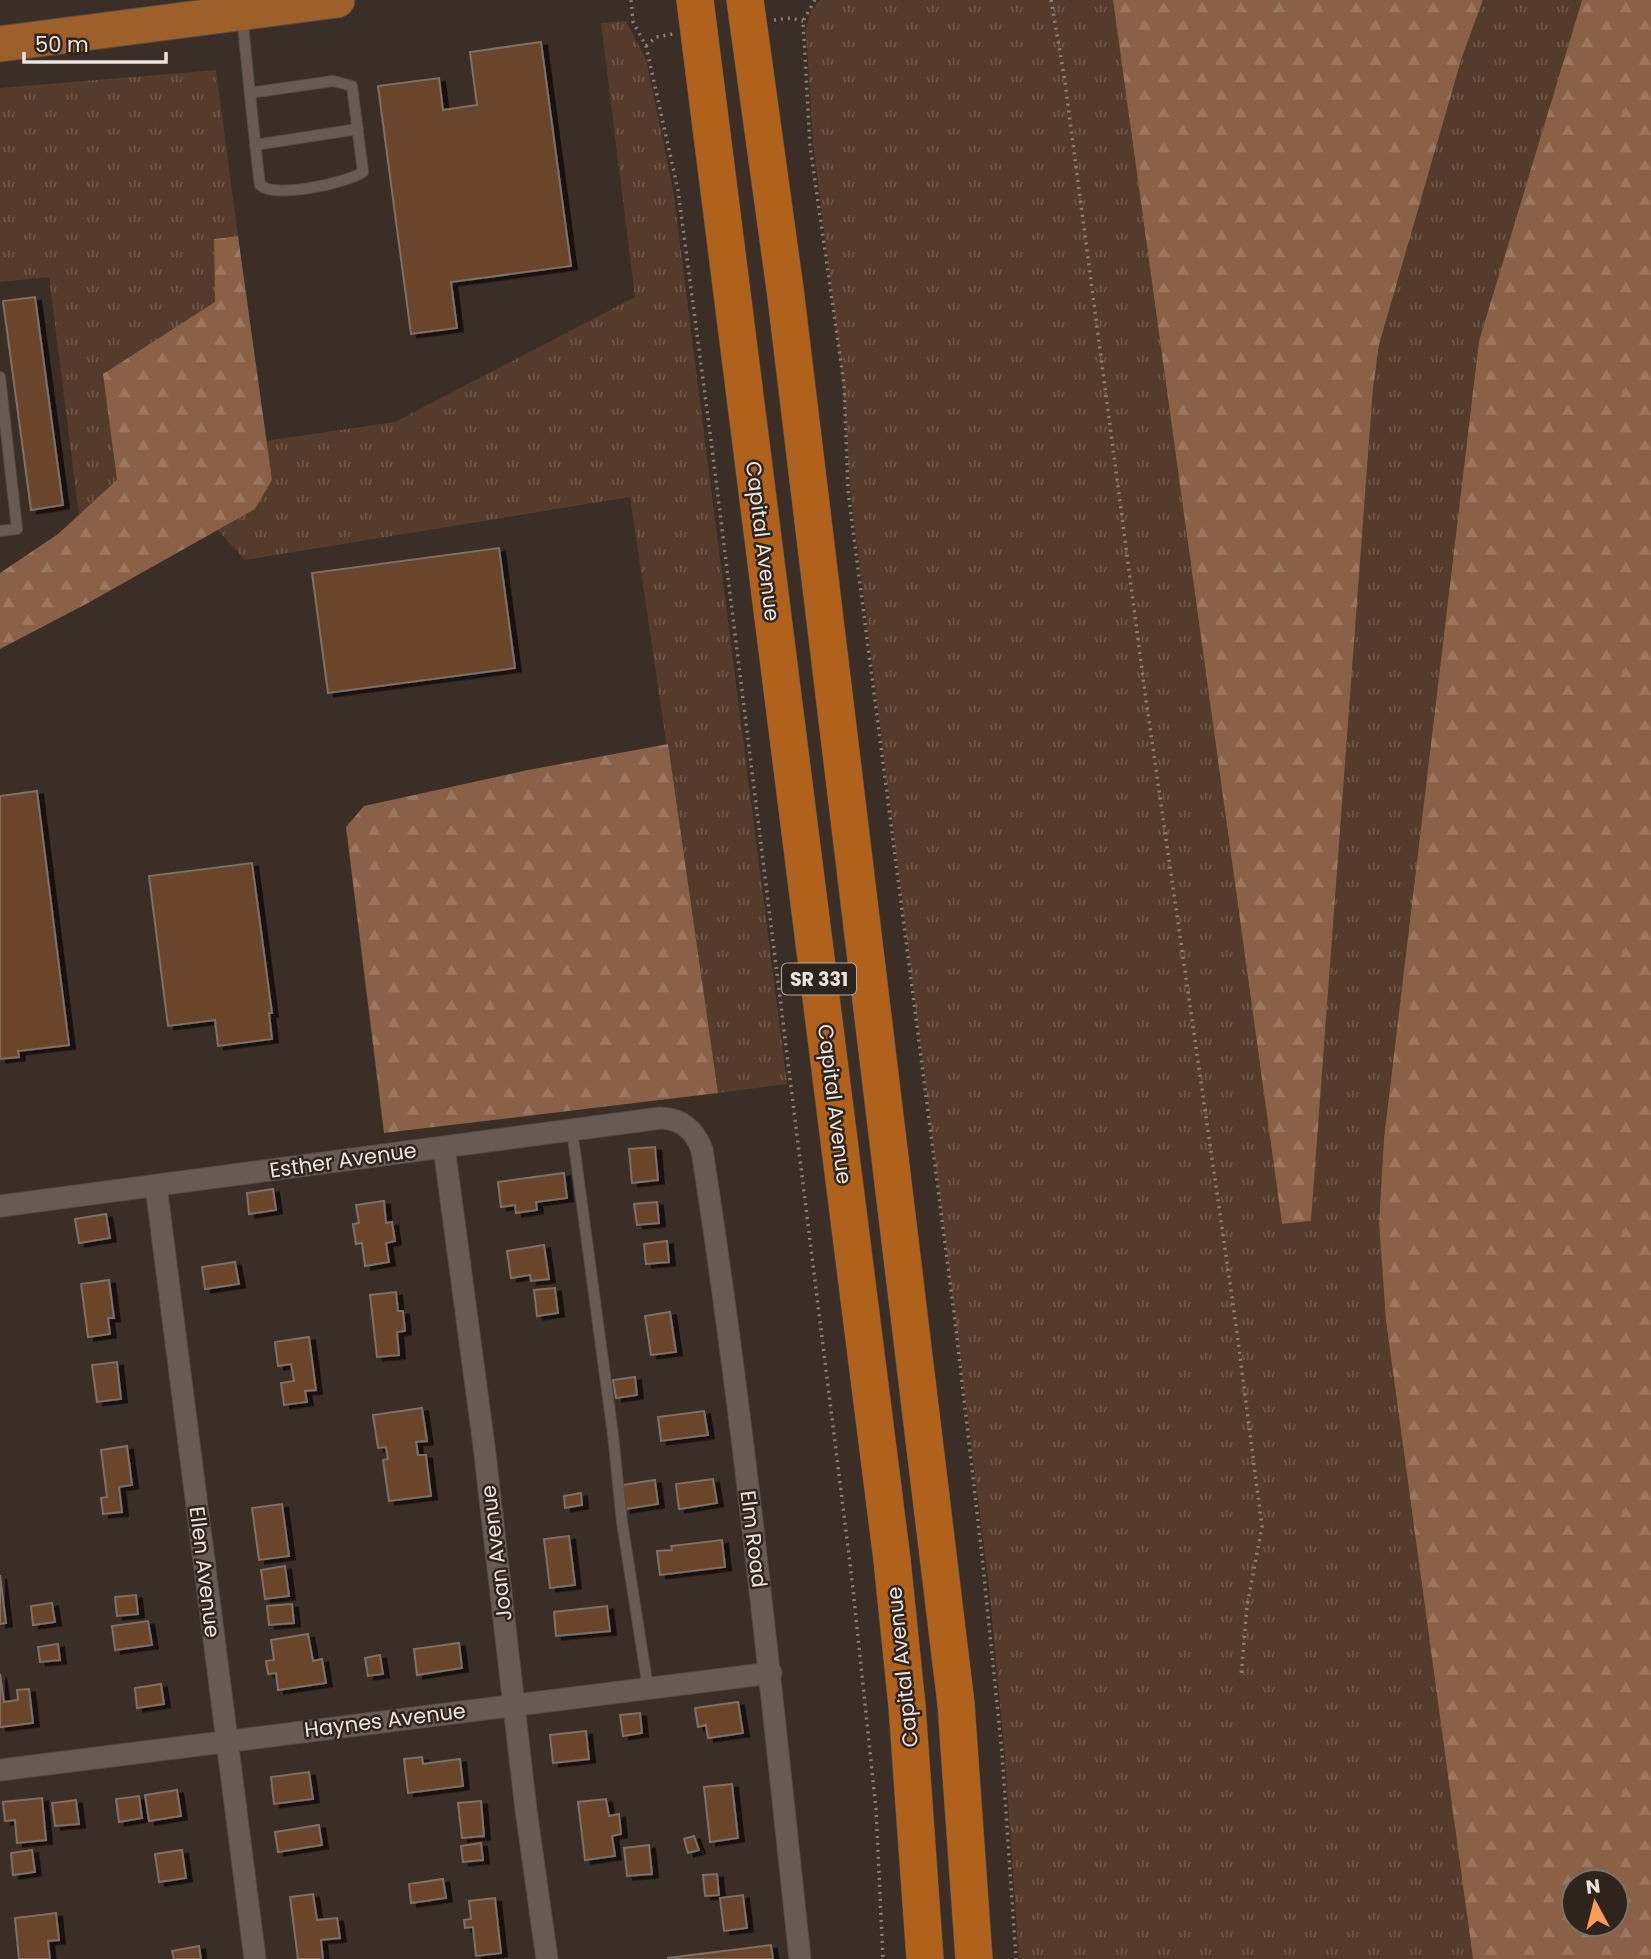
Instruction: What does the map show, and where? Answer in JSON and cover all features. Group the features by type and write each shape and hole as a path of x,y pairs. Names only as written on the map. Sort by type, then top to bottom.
{"highway":[{"name":"Capital Avenue","path":"695,0 892,1560 907,1706 925,1959"},
{"name":"SR 331","path":"745,0 785,289 957,1704 974,1959"}],"main road":[{"path":"0,44 337,0"}],"street":[{"name":"Esther Avenue","path":"0,1206 662,1118 686,1125"},
{"name":"Elm Road","path":"686,1125 697,1136 702,1150 721,1272 771,1673 800,1959"},
{"name":"Joan Avenue","path":"444,1147 547,1959"},
{"name":"Ellen Avenue","path":"156,1186 255,1959"},
{"name":"Haynes Avenue","path":"0,1770 771,1673"}],"lane":[{"path":"242,13 255,145 260,185 265,190 279,192 352,179 363,172 352,86 333,81 250,93"},
{"path":"255,145 358,129"},
{"path":"0,377 17,529 0,531"},
{"path":"572,1130 614,1435 622,1522 648,1688"}],"path":[{"path":"631,0 634,22 646,46 678,190 711,435 852,1580 876,1809 883,1959"},
{"path":"815,0 803,21 810,146 844,384 848,491 957,1335 1002,1753 1016,1959"},
{"path":"1051,0 1066,89 1146,700 1236,1325 1262,1527 1247,1606 1241,1677"}],"green space":[{"path":"820,0 1113,0 1282,1224 1311,1221 1373,388 1379,345 1462,57 1483,0 1582,0 1479,341 1384,1138 1379,1223 1386,1321 1473,1959 1019,1959 1005,1758 989,1586 850,489 843,384 813,142 806,32 810,15"},
{"path":"1113,0 1483,0 1462,57 1379,345 1373,388 1311,1221 1282,1224"},
{"path":"1582,0 1651,0 1651,1959 1473,1959 1386,1321 1379,1223 1384,1138 1479,341"},
{"path":"626,21 646,59 673,190 787,1084 718,1093 630,497 245,560 218,530 255,509 272,480 265,441 395,422 635,297 601,23"},
{"path":"216,70 238,236 214,239 216,302 103,374 118,480 79,515 49,277 0,282 0,88"},
{"path":"238,236 272,480 255,509 0,649 0,573 58,534 117,480 103,374 215,302 214,239"},
{"path":"668,744 718,1093 384,1133 346,827 364,806 528,770"}],"building":[{"path":"541,42 571,266 451,282 457,328 411,334 378,86 439,78 443,110 477,105 470,52"},
{"path":"35,297 63,505 31,510 3,301"},
{"path":"499,548 515,668 328,693 312,573"},
{"path":"37,791 69,1045 18,1051 19,1057 0,1059 0,796"},
{"path":"252,863 272,1013 269,1013 272,1039 218,1046 215,1020 168,1026 149,876"},
{"path":"655,1147 658,1180 632,1183 629,1149"},
{"path":"564,1173 567,1198 536,1202 537,1210 516,1213 515,1205 501,1207 498,1182"},
{"path":"273,1189 276,1210 249,1214 247,1193"},
{"path":"384,1201 386,1223 392,1222 395,1241 386,1243 389,1262 365,1266 362,1243 356,1244 353,1224 359,1223 356,1205"},
{"path":"657,1202 659,1223 637,1225 634,1204"},
{"path":"106,1214 110,1238 79,1243 75,1219"},
{"path":"667,1241 669,1262 646,1264 644,1244"},
{"path":"544,1245 549,1279 531,1281 530,1275 511,1278 507,1251"},
{"path":"235,1262 239,1284 205,1289 202,1267"},
{"path":"109,1280 114,1318 108,1318 110,1334 88,1337 81,1284"},
{"path":"555,1288 558,1313 537,1316 534,1290"},
{"path":"396,1292 398,1311 403,1311 405,1331 397,1332 399,1355 377,1357 370,1295"},
{"path":"670,1312 676,1352 651,1355 645,1316"},
{"path":"309,1337 316,1390 305,1391 307,1402 284,1405 281,1383 294,1381 291,1364 278,1366 275,1342"},
{"path":"117,1362 121,1399 97,1402 92,1365"},
{"path":"635,1377 637,1395 616,1398 613,1380"},
{"path":"422,1408 427,1441 416,1442 418,1455 426,1455 431,1496 389,1501 383,1460 388,1459 386,1447 378,1448 373,1415"},
{"path":"704,1411 708,1435 661,1441 658,1417"},
{"path":"127,1446 132,1485 119,1487 122,1512 103,1514 101,1498 107,1497 101,1450"},
{"path":"713,1479 717,1503 679,1509 676,1484"},
{"path":"655,1480 658,1504 625,1509 622,1485"},
{"path":"581,1493 582,1505 565,1508 564,1496"},
{"path":"282,1504 289,1556 259,1560 252,1508"},
{"path":"569,1536 575,1585 550,1588 544,1539"},
{"path":"722,1540 725,1567 660,1575 657,1551 672,1550 671,1546"},
{"path":"285,1566 289,1596 265,1599 261,1570"},
{"path":"0,1575 6,1623 0,1624"},
{"path":"136,1595 138,1614 117,1616 115,1597"},
{"path":"52,1603 55,1622 33,1625 31,1606"},
{"path":"292,1604 294,1623 269,1625 267,1606"},
{"path":"607,1606 610,1631 556,1636 554,1612"},
{"path":"148,1621 152,1645 115,1650 112,1626"},
{"path":"308,1634 313,1661 322,1659 326,1683 278,1690 276,1673 268,1674 266,1661 274,1660 271,1640"},
{"path":"459,1643 462,1668 417,1675 414,1649"},
{"path":"58,1644 60,1660 40,1662 38,1647"},
{"path":"380,1655 383,1674 368,1676 365,1658"},
{"path":"0,1674 4,1702 18,1700 17,1690 29,1689 33,1723 0,1727"},
{"path":"161,1684 164,1704 137,1708 135,1688"},
{"path":"738,1702 743,1733 708,1738 706,1725 698,1727 695,1708"},
{"path":"640,1713 642,1733 623,1736 620,1715"},
{"path":"586,1731 589,1759 553,1763 550,1735"},
{"path":"422,1757 423,1764 460,1759 463,1786 408,1793 404,1759"},
{"path":"309,1772 313,1799 274,1804 271,1777"},
{"path":"732,1784 738,1838 710,1842 704,1787"},
{"path":"177,1790 181,1816 149,1821 145,1795"},
{"path":"139,1796 142,1818 119,1822 116,1799"},
{"path":"42,1798 46,1840 17,1843 15,1820 5,1821 3,1802"},
{"path":"606,1799 609,1816 619,1814 621,1834 612,1836 615,1856 585,1860 578,1802"},
{"path":"76,1800 79,1824 55,1826 52,1803"},
{"path":"481,1801 484,1836 462,1838 458,1803"},
{"path":"319,1825 322,1845 278,1852 275,1832"},
{"path":"694,1836 699,1850 688,1853 684,1839"},
{"path":"481,1843 483,1860 463,1862 461,1846"},
{"path":"649,1845 652,1874 627,1876 624,1848"},
{"path":"32,1850 35,1872 13,1875 11,1853"},
{"path":"182,1850 186,1878 159,1882 155,1854"},
{"path":"717,1874 719,1895 705,1896 703,1875"},
{"path":"443,1879 446,1898 411,1903 409,1884"},
{"path":"313,1894 317,1920 337,1918 340,1938 321,1940 323,1959 298,1959 290,1897"},
{"path":"743,1895 747,1928 724,1931 720,1898"},
{"path":"495,1898 501,1953 476,1956 473,1927 465,1928 464,1920 471,1919 469,1901"},
{"path":"56,1913 59,1940 48,1941 50,1959 19,1959 15,1918"},
{"path":"771,1945 773,1959 668,1959 668,1958"},
{"path":"199,1946 201,1959 174,1959 172,1951"}]}
